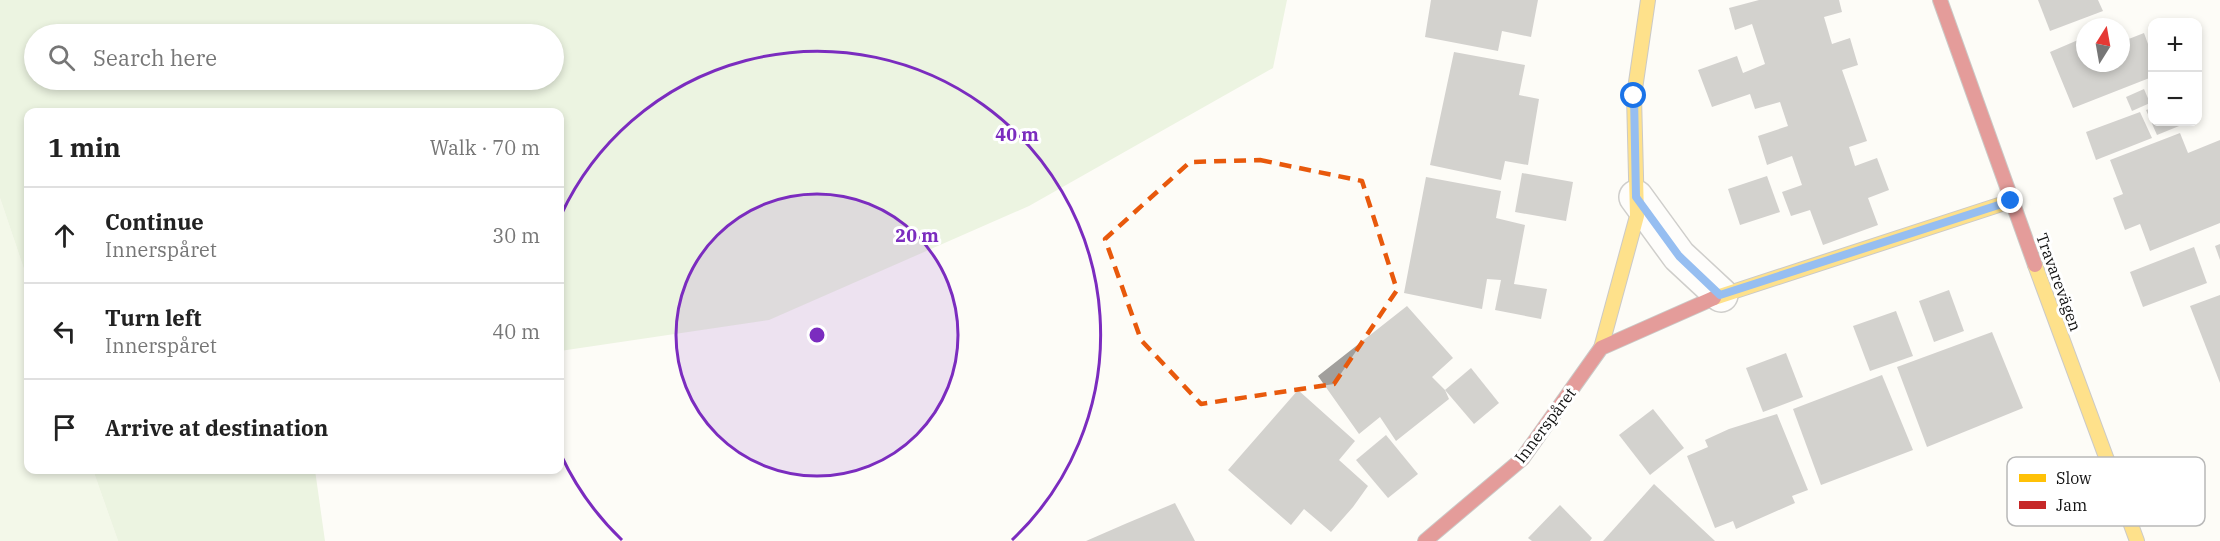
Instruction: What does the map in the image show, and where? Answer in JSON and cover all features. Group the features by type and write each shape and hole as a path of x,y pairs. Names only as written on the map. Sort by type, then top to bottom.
{"street":[{"name":"Innerspåret","path":"1425,541 1522,459 1601,348 1637,216 1634,96 1648,0"},
{"name":"Travarevägen","path":"1940,0 2011,201 2106,457"},
{"path":"1636,197 1679,256 1720,295"},
{"path":"1601,348 1720,295 2011,201"},
{"name":"Travarevägen","path":"2131,526 2137,541"}],"highlighted area":[{"path":"1260,160 1362,181 1397,290 1334,384 1201,404 1141,340 1105,239 1190,162"}],"green space":[{"path":"0,0 1287,0 1273,68 1029,206 769,320 564,350 564,108 24,108 24,269 0,198"},
{"path":"0,198 24,269 24,474 94,474 118,541 0,541"},
{"path":"94,474 316,474 325,541 118,541"}],"building":[{"path":"1431,0 1538,0 1531,37 1502,31 1498,51 1425,37"},
{"path":"1759,0 1839,0 1842,12 1824,17 1832,44 1850,38 1858,65 1842,70 1867,141 1849,147 1855,166 1877,158 1889,190 1868,198 1878,225 1823,245 1810,210 1791,216 1782,192 1802,185 1792,156 1767,165 1758,136 1788,126 1780,102 1755,109 1750,94 1712,107 1698,70 1737,56 1743,73 1765,64 1752,24 1735,30 1729,8"},
{"path":"2038,0 2098,0 2103,11 2084,18 2076,18 2076,21 2050,31"},
{"path":"2144,33 2148,44 2148,79 2073,108 2050,52 2076,41 2076,72 2130,72 2130,38"},
{"path":"1454,52 1525,65 1519,95 1539,99 1528,165 1505,161 1501,180 1430,165"},
{"path":"2144,89 2148,104 2132,111 2126,97"},
{"path":"2140,112 2152,138 2096,160 2086,132"},
{"path":"2153,126 2179,126 2157,135"},
{"path":"2180,133 2188,153 2220,140 2220,223 2150,251 2140,224 2125,230 2113,198 2123,194 2110,160"},
{"path":"1522,173 1573,182 1566,221 1515,212"},
{"path":"1767,176 1780,212 1740,225 1728,189"},
{"path":"1426,177 1501,191 1496,218 1525,225 1514,284 1547,289 1541,319 1495,310 1501,280 1487,279 1482,309 1404,293"},
{"path":"2220,244 2220,260 2215,246"},
{"path":"2194,247 2207,283 2143,307 2130,272"},
{"path":"1949,290 1964,331 1934,342 1919,301"},
{"path":"2220,295 2220,383 2190,306"},
{"path":"1407,306 1453,358 1432,377 1445,390 1449,399 1396,441 1380,417 1359,434 1318,376"},
{"path":"1896,311 1913,356 1870,371 1853,326"},
{"path":"1992,332 2023,408 1927,447 1897,367"},
{"path":"1786,353 1803,397 1763,412 1746,368"},
{"path":"1471,368 1499,403 1474,424 1445,390"},
{"path":"1882,375 1913,450 1821,485 1793,409"},
{"path":"1298,390 1355,441 1339,460 1368,486 1331,532 1304,509 1291,525 1228,470"},
{"path":"1653,409 1684,448 1650,475 1619,435"},
{"path":"1777,414 1808,490 1792,496 1795,503 1736,529 1733,521 1715,528 1687,456 1708,447 1705,440 1729,429"},
{"path":"1386,435 1418,474 1388,498 1356,460"},
{"path":"1654,484 1715,541 1603,541"},
{"path":"1175,503 1195,541 1086,541 1125,524"},
{"path":"1560,505 1592,538 1590,541 1532,541 1528,538"}],"traffic: slow":[{"path":"1601,348 1637,216 1634,96 1648,0"},
{"path":"1714,298 2011,201"},
{"path":"2035,265 2106,457"},
{"path":"2131,526 2137,541"}],"traffic: jam":[{"path":"1940,0 2035,265"},
{"path":"1425,541 1522,459 1601,348 1714,298"}],"route":[{"path":"1634,96 1636,197 1679,256 1720,295 2011,201"}]}
